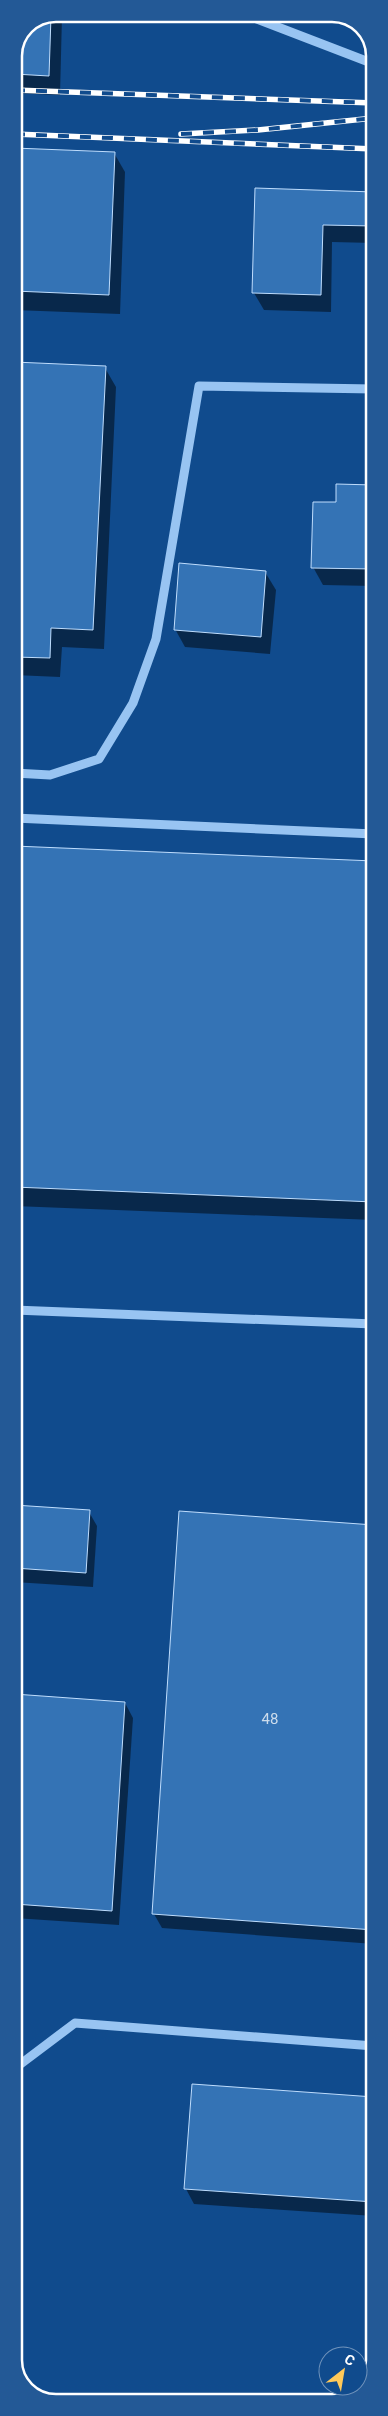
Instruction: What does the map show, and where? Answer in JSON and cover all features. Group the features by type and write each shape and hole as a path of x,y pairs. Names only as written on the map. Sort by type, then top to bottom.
{"lane":[{"path":"267,23 365,61"},
{"path":"22,774 50,776 100,759 133,703 156,639 199,386 365,389"},
{"path":"22,818 365,834"},
{"path":"23,1310 366,1324"},
{"path":"23,2063 74,2023 366,2045"}],"building":[{"path":"51,23 49,76 22,74 22,57 28,38 38,28"},
{"path":"22,148 115,152 109,295 22,291"},
{"path":"255,188 365,192 365,226 323,225 321,295 252,293"},
{"path":"22,362 106,366 93,630 51,628 50,658 22,657"},
{"path":"336,484 365,485 365,569 311,568 313,502 336,502"},
{"path":"179,563 266,571 261,637 174,630"},
{"path":"22,846 365,861 365,1202 22,1187"},
{"path":"23,1506 90,1510 86,1573 23,1569"},
{"path":"179,1511 366,1524 366,1929 152,1914"},
{"path":"23,1695 125,1702 112,1911 23,1905"},
{"path":"192,2084 366,2096 366,2201 184,2189"}],"railway":[{"path":"22,90 365,103"},
{"path":"181,134 258,130 365,119"},
{"path":"22,134 365,149"}]}
